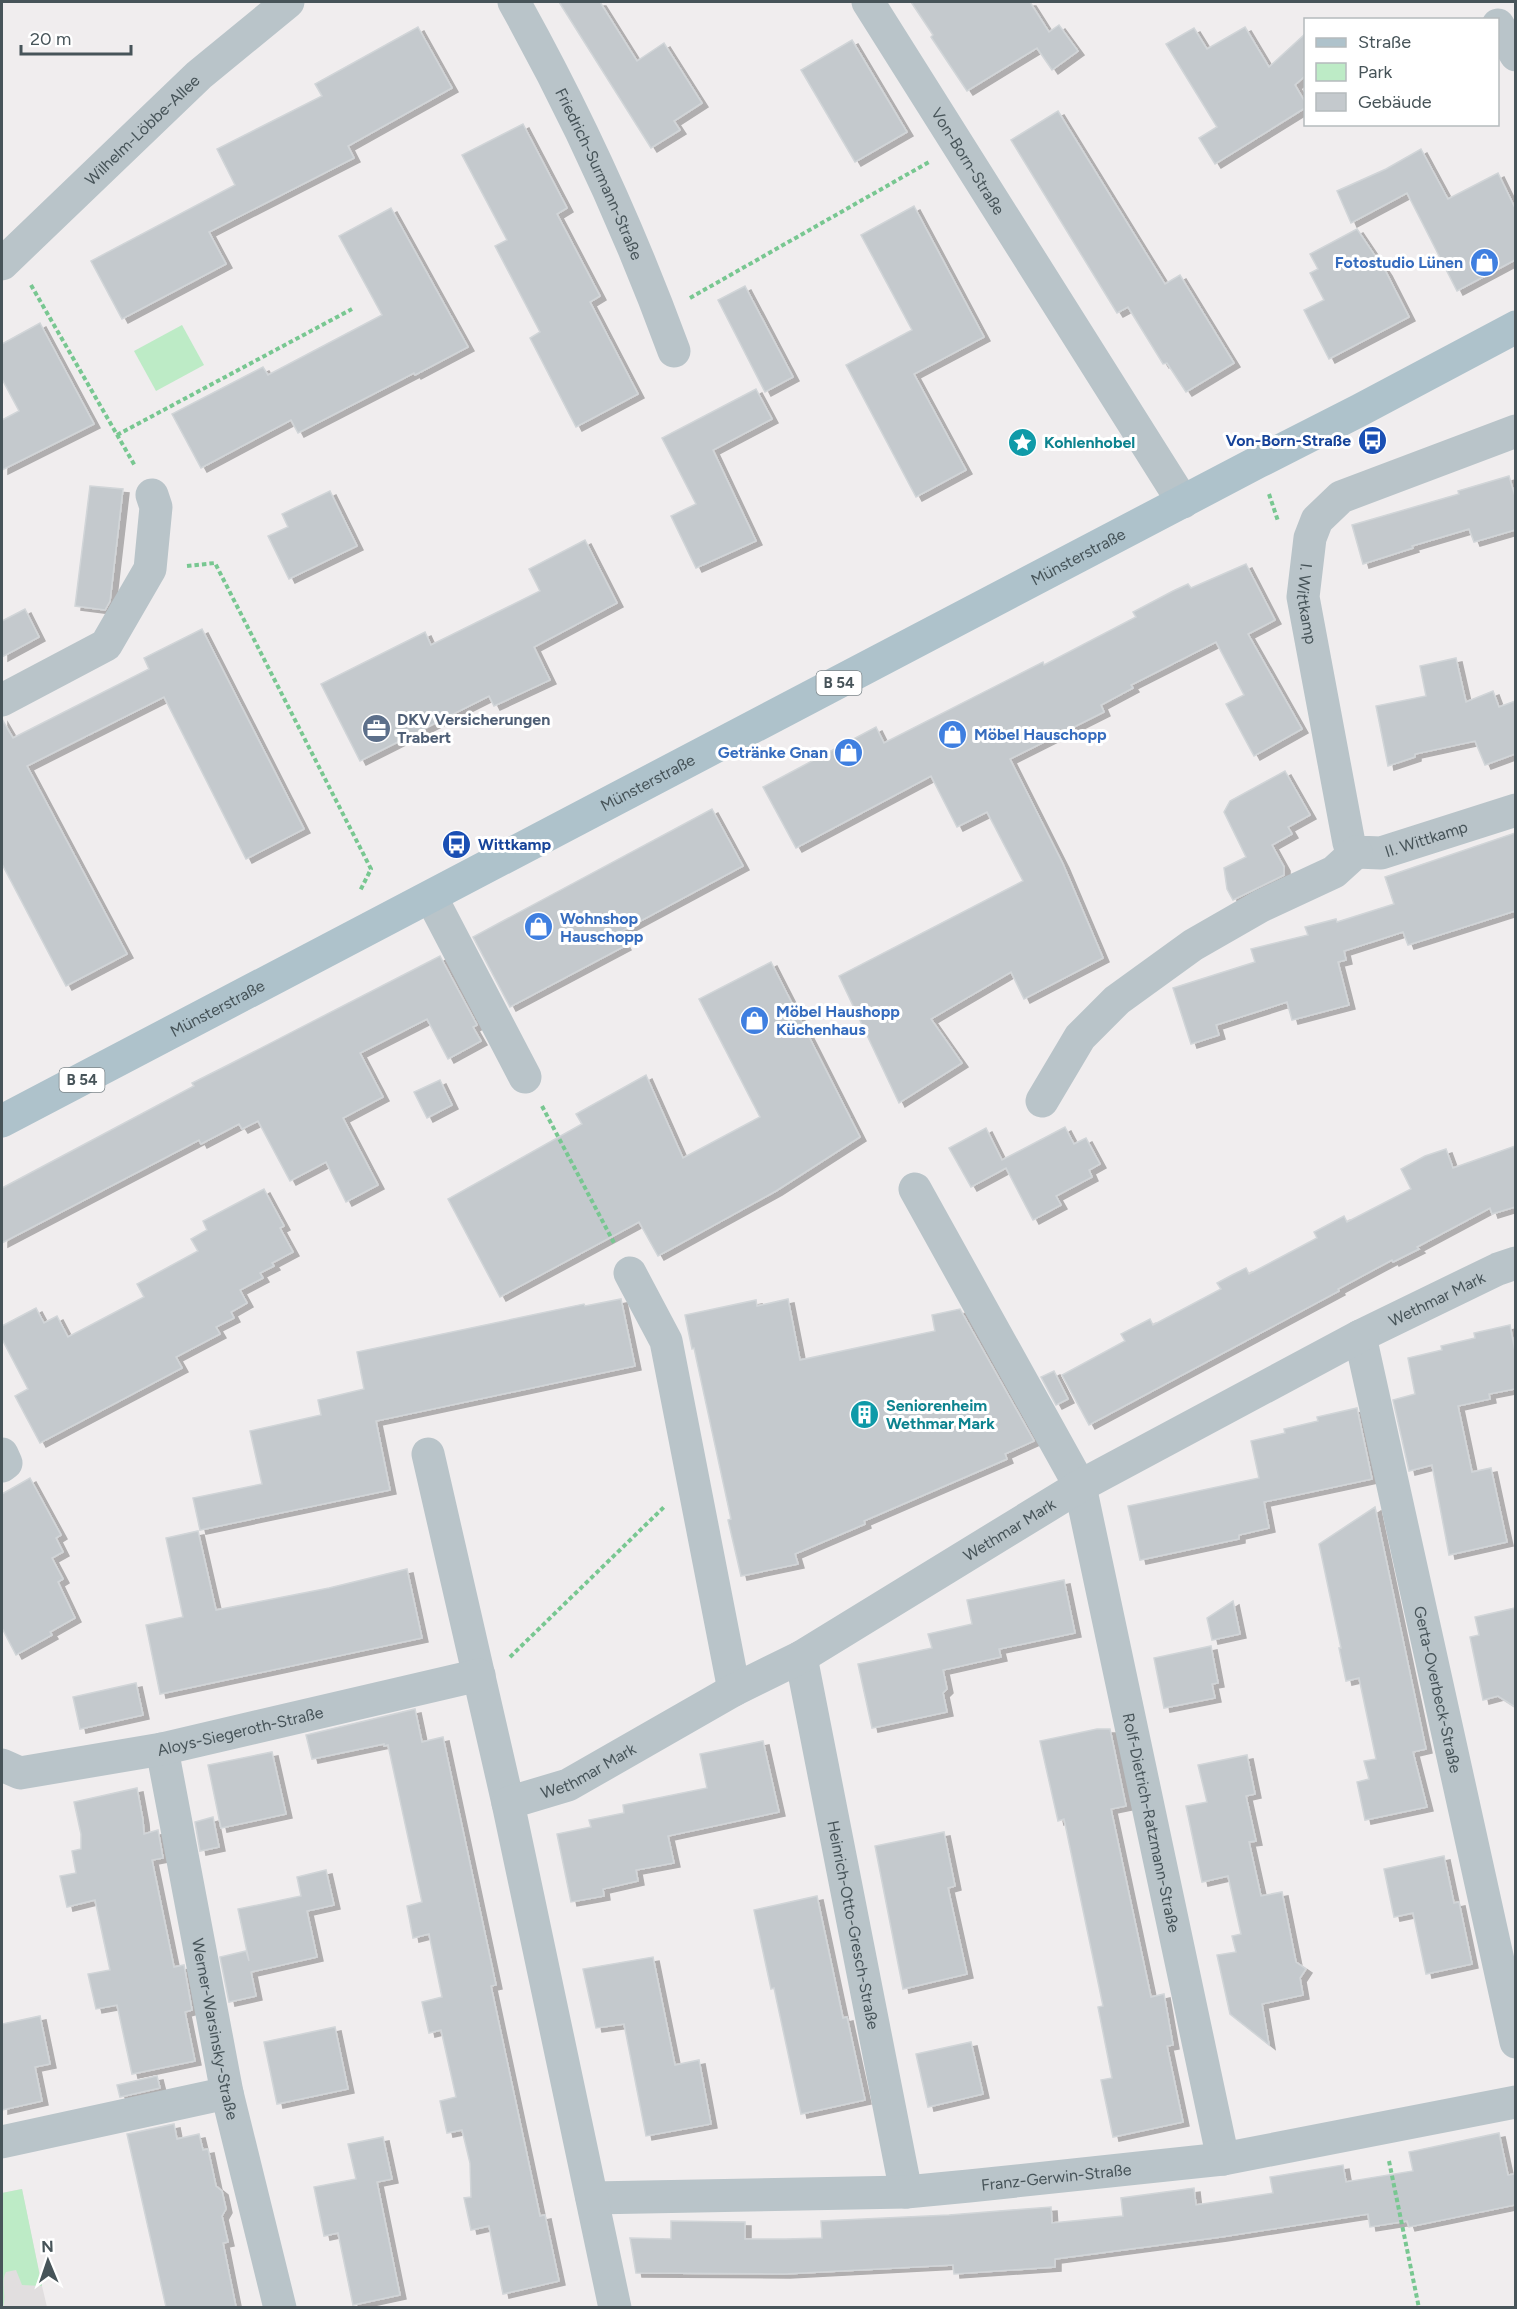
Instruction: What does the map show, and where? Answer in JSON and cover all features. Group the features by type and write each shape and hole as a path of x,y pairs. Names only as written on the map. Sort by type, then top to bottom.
{"main road":[{"name":"Münsterstraße","path":"2,1121 1515,327"}],"street":[{"name":"Wilhelm-Löbbe-Allee","path":"7,259 199,75 288,2"},
{"name":"Friedrich-Surmann-Straße","path":"514,2 545,58 608,189 674,351"},
{"name":"Von-Born-Straße","path":"867,2 1183,502"},
{"path":"1483,2 1493,18"},
{"path":"1499,28 1515,55"},
{"name":"I. Wittkamp","path":"1351,842 1303,597 1310,538 1317,520 1341,497 1515,431"},
{"path":"2,700 106,645 150,568 156,507 152,495"},
{"name":"II. Wittkamp","path":"1351,842 1382,853 1515,810"},
{"path":"1042,1101 1080,1037 1117,1000 1193,945 1261,906 1334,872 1351,842"},
{"path":"431,897 525,1077"},
{"name":"Rolf-Dietrich-Ratzmann-Straße","path":"915,1189 1080,1486 1223,2159"},
{"name":"Wethmar Mark","path":"508,1803 568,1785 734,1690 801,1657 1080,1486 1360,1336 1498,1269 1515,1263"},
{"path":"630,1272 666,1341 734,1690"},
{"name":"Gerta-Overbeck-Straße","path":"1360,1336 1515,2042"},
{"path":"2,1454 6,1463 2,1466"},
{"path":"428,1454 508,1803 615,2307"},
{"name":"Heinrich-Otto-Gresch-Straße","path":"801,1657 906,2192"},
{"name":"Aloys-Siegeroth-Straße","path":"2,1765 20,1773 162,1749 479,1675"},
{"name":"Werner-Warsinsky-Straße","path":"162,1749 227,2093 280,2307"},
{"path":"2,2142 227,2093"},
{"name":"Franz-Gerwin-Straße","path":"592,2198 906,2192 1223,2159 1515,2102"}],"path":[{"path":"661,315 958,145"},
{"path":"7,259 152,495"},
{"path":"117,435 352,309"},
{"path":"150,568 215,563 371,869 358,896 372,928"},
{"path":"525,1077 630,1272"},
{"path":"479,1675 504,1663 692,1480"},
{"path":"1382,2128 1419,2307"}],"shaded area":[{"path":"22,2189 47,2307 2,2307 2,2193"}],"green space":[{"path":"182,325 204,365 156,391 134,351"},
{"path":"22,2189 42,2286 22,2285 16,2270 6,2272 2,2307 2,2193"}],"building":[{"path":"559,2 600,2 637,61 664,43 702,103 674,121 680,130 651,148"},
{"path":"911,2 1030,2 1049,32 1059,25 1078,51 1052,70 1037,48 967,91"},
{"path":"418,27 452,88 348,146 354,158 209,232 226,264 122,319 91,261 235,185 217,149 322,96 315,84"},
{"path":"1245,27 1269,67 1304,35 1304,77 1295,85 1304,100 1304,109 1215,164 1199,138 1217,127 1166,44 1194,28 1207,49"},
{"path":"852,40 907,132 855,162 801,70"},
{"path":"1058,111 1165,284 1180,275 1234,363 1186,392 1167,363 1163,364 1128,307 1117,313 1011,140"},
{"path":"523,124 567,208 557,214 600,296 590,302 638,394 576,427 530,338 540,332 495,246 507,240 462,155"},
{"path":"1421,149 1448,199 1498,173 1515,208 1515,260 1457,291 1407,193 1351,223 1337,191 1386,169"},
{"path":"914,206 984,337 914,374 966,470 916,497 846,365 912,330 861,235"},
{"path":"391,208 468,347 298,433 291,420 201,468 172,414 263,367 268,375 382,315 339,236"},
{"path":"1357,229 1386,272 1409,317 1329,359 1304,310 1324,300 1310,273 1318,269 1310,254"},
{"path":"745,286 793,377 765,392 718,300"},
{"path":"40,323 94,424 2,470 2,420 19,411 2,379 2,344"},
{"path":"756,389 772,419 713,450 756,541 696,568 671,516 696,504 662,438"},
{"path":"1509,476 1515,496 1515,530 1474,542 1469,529 1363,564 1352,525 1459,494 1458,491"},
{"path":"90,486 123,489 110,601 105,610 75,606"},
{"path":"330,491 357,546 289,579 268,536 288,527 282,514"},
{"path":"585,540 617,603 534,647 550,680 494,706 489,696 360,761 321,684 425,632 431,645 540,591 529,569"},
{"path":"1246,564 1275,620 1248,634 1302,729 1254,756 1226,704 1244,695 1216,642 1131,685 1133,688 1101,705 1104,712 1010,759 1063,864 1103,958 1024,999 1011,972 931,1019 962,1063 899,1103 839,976 1023,881 987,812 957,827 931,776 796,848 763,787 876,727 884,743 1136,617 1133,612 1173,591 1188,584 1191,588"},
{"path":"25,609 39,637 2,657 2,621"},
{"path":"202,629 304,829 246,859 164,697 27,766 127,954 66,986 2,864 2,719 13,738 149,669 144,658"},
{"path":"1456,658 1466,702 1493,691 1499,707 1515,701 1515,754 1485,765 1475,741 1415,754 1415,757 1388,766 1376,706 1426,696 1420,666"},
{"path":"1285,771 1310,815 1288,827 1292,834 1272,845 1284,867 1284,875 1233,900 1227,889 1224,868 1246,857 1224,812 1230,801"},
{"path":"712,809 743,866 618,933 625,946 510,1007 473,937"},
{"path":"1515,833 1515,911 1408,945 1403,932 1344,951 1346,960 1338,962 1349,1005 1292,1020 1287,1002 1216,1025 1219,1035 1191,1044 1173,988 1255,962 1251,949 1308,935 1305,927 1336,919 1337,922 1394,904 1385,877"},
{"path":"440,956 477,1025 473,1027 481,1041 448,1059 427,1019 360,1053 383,1097 343,1118 378,1185 346,1202 326,1162 290,1181 258,1121 242,1129 239,1124 201,1144 199,1140 2,1243 2,1188 194,1086 192,1083"},
{"path":"771,962 860,1137 776,1191 658,1256 639,1222 500,1297 448,1199 582,1124 576,1114 646,1075 683,1158 760,1117 699,999"},
{"path":"440,1080 452,1105 427,1118 414,1092"},
{"path":"1065,1127 1074,1144 1086,1138 1100,1164 1089,1170 1092,1177 1056,1196 1061,1205 1033,1220 1006,1168 971,1187 949,1148 986,1128 1002,1160"},
{"path":"1515,1146 1515,1207 1492,1214 1490,1208 1417,1247 1419,1249 1393,1262 1392,1260 1338,1289 1339,1291 1089,1425 1062,1375 1125,1341 1121,1334 1150,1319 1153,1325 1221,1289 1217,1283 1232,1275 1246,1268 1249,1274 1317,1238 1314,1232 1344,1216 1347,1222 1411,1189 1401,1169 1425,1156 1446,1149 1453,1168"},
{"path":"264,1189 284,1226 280,1228 293,1252 272,1263 274,1266 260,1273 263,1278 240,1290 247,1303 231,1312 234,1318 216,1327 220,1334 176,1357 182,1368 40,1443 15,1396 28,1389 2,1339 2,1326 36,1308 44,1323 57,1316 68,1337 144,1297 137,1284 198,1251 191,1239 207,1230 203,1221"},
{"path":"621,1299 635,1366 376,1421 390,1490 200,1530 193,1498 262,1484 250,1431 321,1415 318,1400 364,1389 357,1352 584,1304 585,1306"},
{"name":"Seniorenheim Wethmar Mark","path":"788,1299 800,1360 935,1331 932,1315 960,1309 1034,1441 1005,1454 1007,1459 864,1521 865,1524 795,1554 798,1564 741,1576 728,1520 731,1519 685,1315 756,1300 757,1306"},
{"path":"1510,1325 1515,1351 1515,1389 1489,1394 1490,1399 1458,1406 1472,1472 1491,1468 1507,1542 1449,1555 1432,1465 1409,1471 1393,1400 1415,1394 1408,1358 1442,1350 1441,1346 1475,1338 1474,1333"},
{"path":"1054,1371 1068,1399 1056,1405 1041,1377"},
{"path":"1357,1408 1372,1479 1264,1502 1269,1528 1239,1535 1239,1539 1140,1560 1128,1506 1259,1478 1251,1441 1285,1433 1284,1429 1318,1421 1317,1417"},
{"path":"30,1478 61,1535 56,1538 63,1552 52,1558 63,1579 58,1582 75,1618 50,1632 52,1635 16,1655 2,1628 2,1494"},
{"path":"1375,1507 1426,1749 1413,1752 1427,1807 1365,1820 1357,1782 1369,1779 1364,1761 1376,1759 1359,1678 1346,1681 1319,1544"},
{"path":"198,1531 216,1610 329,1588 407,1569 422,1638 160,1694 146,1625 183,1617 166,1538"},
{"path":"1064,1580 1075,1633 999,1649 1001,1657 943,1670 947,1689 943,1693 947,1712 872,1728 858,1664 932,1648 928,1634 972,1624 967,1600"},
{"path":"1233,1601 1240,1634 1212,1640 1207,1618"},
{"path":"1515,1608 1515,1707 1498,1696 1483,1700 1470,1637 1479,1635 1475,1617"},
{"path":"1211,1646 1218,1683 1212,1684 1215,1698 1164,1708 1154,1658"},
{"path":"136,1683 143,1715 80,1729 73,1697"},
{"path":"415,1709 422,1742 443,1737 496,1985 491,1986 540,2216 545,2215 559,2281 503,2294 489,2226 471,2230 464,2198 471,2197 470,2163 462,2130 447,2133 440,2101 456,2097 441,2030 429,2033 422,2002 442,1997 429,1934 413,1938 407,1906 422,1902 388,1745 312,1759 306,1735"},
{"path":"1097,1729 1110,1729 1126,1806 1111,1809 1151,1997 1164,1994 1173,2045 1167,2046 1183,2122 1113,2137 1101,2080 1112,2078 1098,2007 1103,2006 1064,1819 1058,1821 1040,1741"},
{"path":"763,1741 779,1812 668,1836 674,1863 636,1870 638,1881 603,1889 604,1896 571,1902 557,1834 591,1827 589,1820 624,1813 623,1805 707,1788 700,1754"},
{"path":"272,1752 286,1814 221,1828 208,1765"},
{"path":"1247,1755 1255,1794 1246,1796 1256,1841 1249,1842 1261,1896 1282,1892 1296,1962 1306,1969 1300,1978 1303,1995 1262,2004 1269,2045 1230,2014 1217,1955 1236,1952 1232,1936 1241,1934 1228,1876 1202,1882 1186,1806 1207,1802 1198,1765"},
{"path":"137,1788 144,1834 158,1830 163,1858 152,1860 174,1967 184,1965 192,2010 185,2012 195,2061 132,2074 117,2005 96,2009 88,1974 110,1970 95,1900 67,1907 60,1876 76,1873 72,1851 81,1849 81,1834 74,1802"},
{"path":"213,1817 219,1847 200,1851 195,1822"},
{"path":"944,1832 955,1886 948,1888 967,1974 903,1989 875,1846"},
{"path":"1444,1856 1454,1903 1459,1902 1472,1964 1426,1974 1413,1913 1394,1917 1384,1869"},
{"path":"326,1870 334,1905 307,1911 317,1957 251,1972 256,1996 229,2002 220,1957 246,1951 249,1961 238,1909 301,1896 297,1877"},
{"path":"817,1896 843,2018 847,2017 865,2100 801,2114 774,1988 771,1989 754,1910"},
{"path":"653,1957 675,2065 699,2060 711,2124 646,2136 624,2024 596,2028 583,1969"},
{"path":"40,2016 50,2064 35,2067 42,2101 2,2110 2,2024"},
{"path":"335,2027 348,2089 277,2104 264,2042"},
{"path":"971,2042 983,2094 928,2107 916,2054"},
{"path":"157,2076 160,2088 120,2097 117,2085"},
{"path":"174,2124 177,2139 199,2134 203,2150 208,2149 216,2186 222,2191 226,2209 222,2216 228,2242 223,2243 236,2307 166,2307 127,2134"},
{"path":"1499,2133 1508,2175 1515,2174 1515,2205 1409,2227 1407,2221 1370,2227 1368,2214 1221,2237 1055,2259 1055,2267 954,2274 953,2265 784,2274 636,2273 630,2238 671,2239 671,2221 745,2222 745,2239 786,2239 822,2238 821,2221 1051,2207 1052,2223 1123,2216 1121,2198 1194,2188 1196,2205 1273,2193 1270,2177 1343,2165 1346,2182 1413,2171 1409,2152"},
{"path":"383,2137 392,2179 377,2182 400,2295 353,2305 338,2233 324,2236 314,2187 356,2179 348,2144"}],"place":[{"name":"Fotostudio Lünen","path":"1484,262"},
{"name":"Von-Born-Straße","path":"1372,440"},
{"name":"Kohlenhobel","path":"1023,442"},
{"name":"DKV Versicherungen Trabert","path":"376,728"},
{"name":"Möbel Hauschopp","path":"953,734"},
{"name":"Getränke Gnan","path":"849,752"},
{"name":"Wittkamp","path":"457,844"},
{"name":"Wohnshop Hauschopp","path":"539,927"},
{"name":"Möbel Haushopp Küchenhaus","path":"755,1020"},
{"name":"Seniorenheim Wethmar Mark","path":"865,1414"}]}
